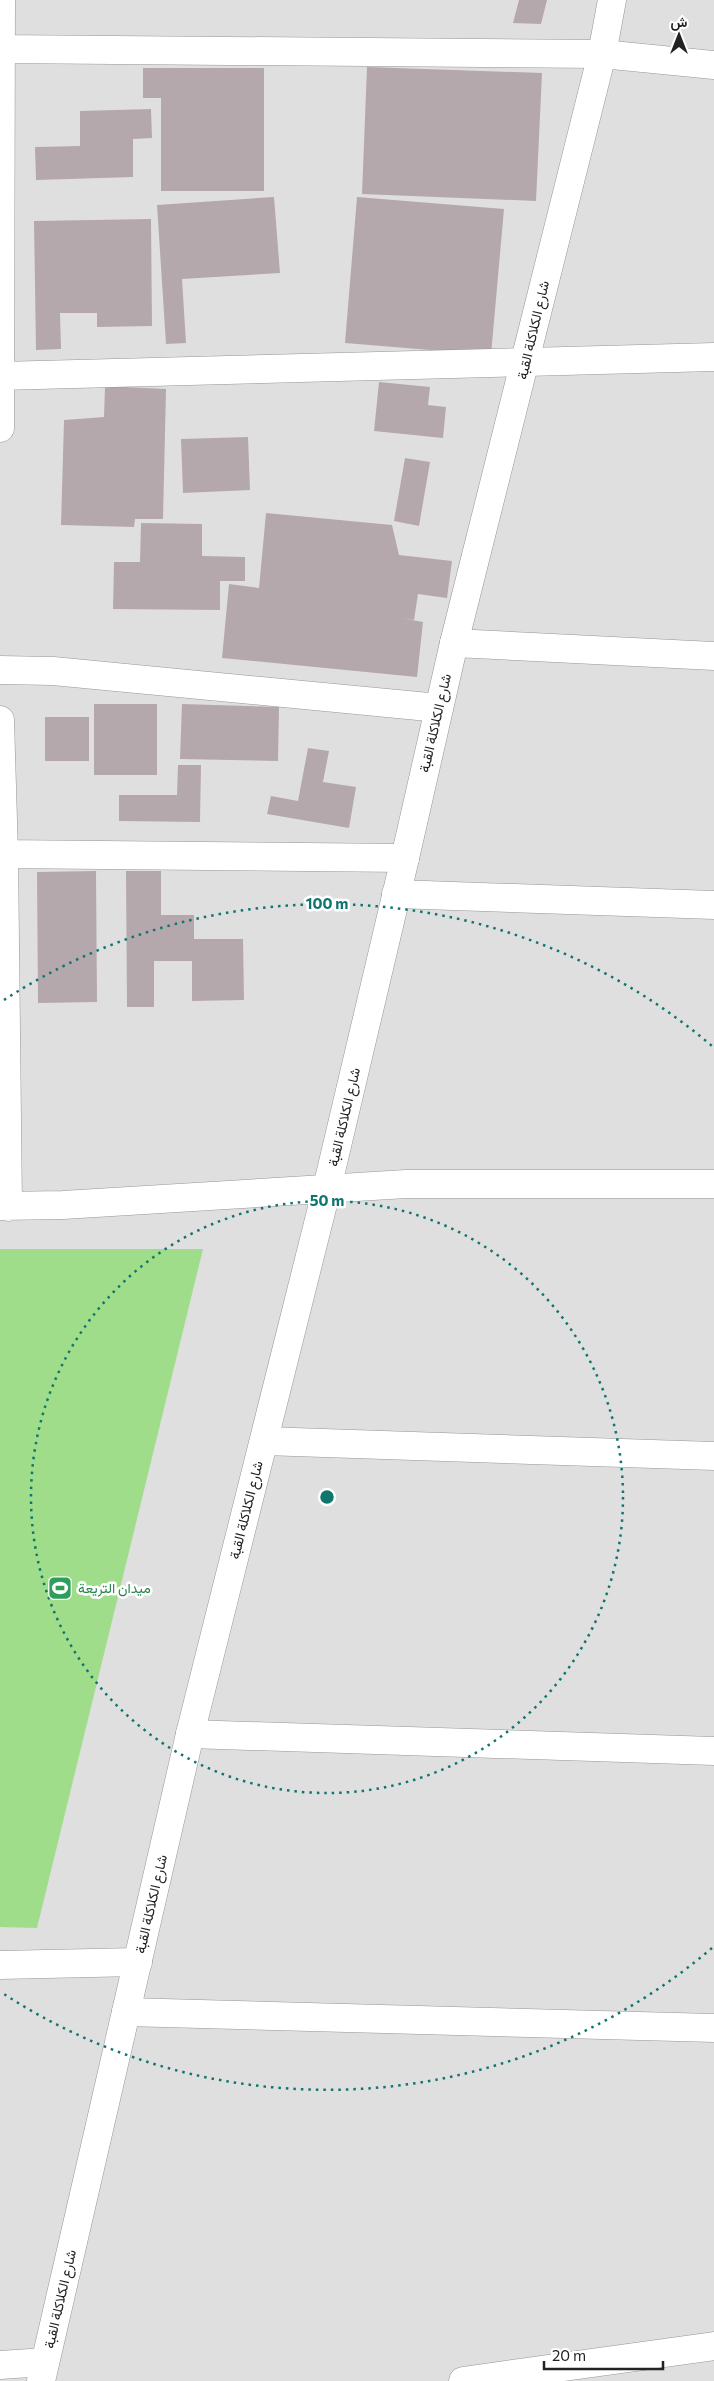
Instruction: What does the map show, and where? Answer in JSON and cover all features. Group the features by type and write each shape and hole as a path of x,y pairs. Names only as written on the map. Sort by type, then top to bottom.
{"street":[{"path":"0,428 1,0"},
{"name":"شارع الكلاكلة القبة","path":"43,2372 190,1734 327,1188 406,858 438,708 602,54 612,0"},
{"path":"0,49 602,54 714,66"},
{"path":"0,376 714,357"},
{"path":"454,643 714,656"},
{"path":"0,670 53,671 438,708"},
{"path":"0,720 4,1206 406,1184 714,1184"},
{"path":"2,854 406,858"},
{"path":"396,894 714,905"},
{"path":"264,1441 714,1456"},
{"path":"190,1734 714,1751"},
{"path":"0,1966 138,1962"},
{"path":"126,2012 714,2028"},
{"path":"463,2381 714,2346"},
{"path":"0,2365 43,2372"}],"shaded area":[{"path":"0,0 714,0 714,2381 0,2381"}],"green space":[{"name":"ميدان التريعة","path":"0,1249 203,1249 37,1928 0,1927"}],"building":[{"path":"519,0 547,0 541,24 513,23"},
{"path":"367,67 542,73 536,201 362,194"},
{"path":"143,68 264,68 264,191 161,191 161,98 143,98"},
{"path":"151,109 152,138 133,139 133,177 36,180 35,147 80,146 80,111"},
{"path":"274,197 280,273 182,279 186,343 166,344 157,205"},
{"path":"357,197 504,209 491,355 345,343"},
{"path":"151,219 152,326 97,327 97,313 60,313 61,349 36,350 34,221"},
{"path":"379,382 430,387 428,405 446,407 443,438 374,431"},
{"path":"105,386 166,389 163,519 135,519 134,527 61,525 64,420 104,417"},
{"path":"248,437 250,490 183,493 181,439"},
{"path":"405,458 430,462 419,526 394,521"},
{"path":"266,513 392,525 399,555 452,561 447,598 418,594 414,620 401,618 423,622 417,677 222,658 229,584 259,588"},
{"path":"141,523 202,524 202,556 245,557 245,581 220,581 220,610 113,609 114,562 140,562"},
{"path":"94,704 157,704 157,775 94,775"},
{"path":"182,704 279,707 278,761 180,759"},
{"path":"45,717 89,717 89,761 45,761"},
{"path":"308,748 329,751 323,782 356,787 349,828 267,814 271,796 298,801"},
{"path":"178,765 201,765 200,822 119,821 119,795 177,795"},
{"path":"96,871 97,1002 38,1003 37,872"},
{"path":"126,871 161,871 161,915 194,915 194,939 243,939 244,1000 192,1001 192,961 154,961 154,1007 127,1007"}],"place":[{"name":"ميدان التريعة","path":"60,1588"}]}
